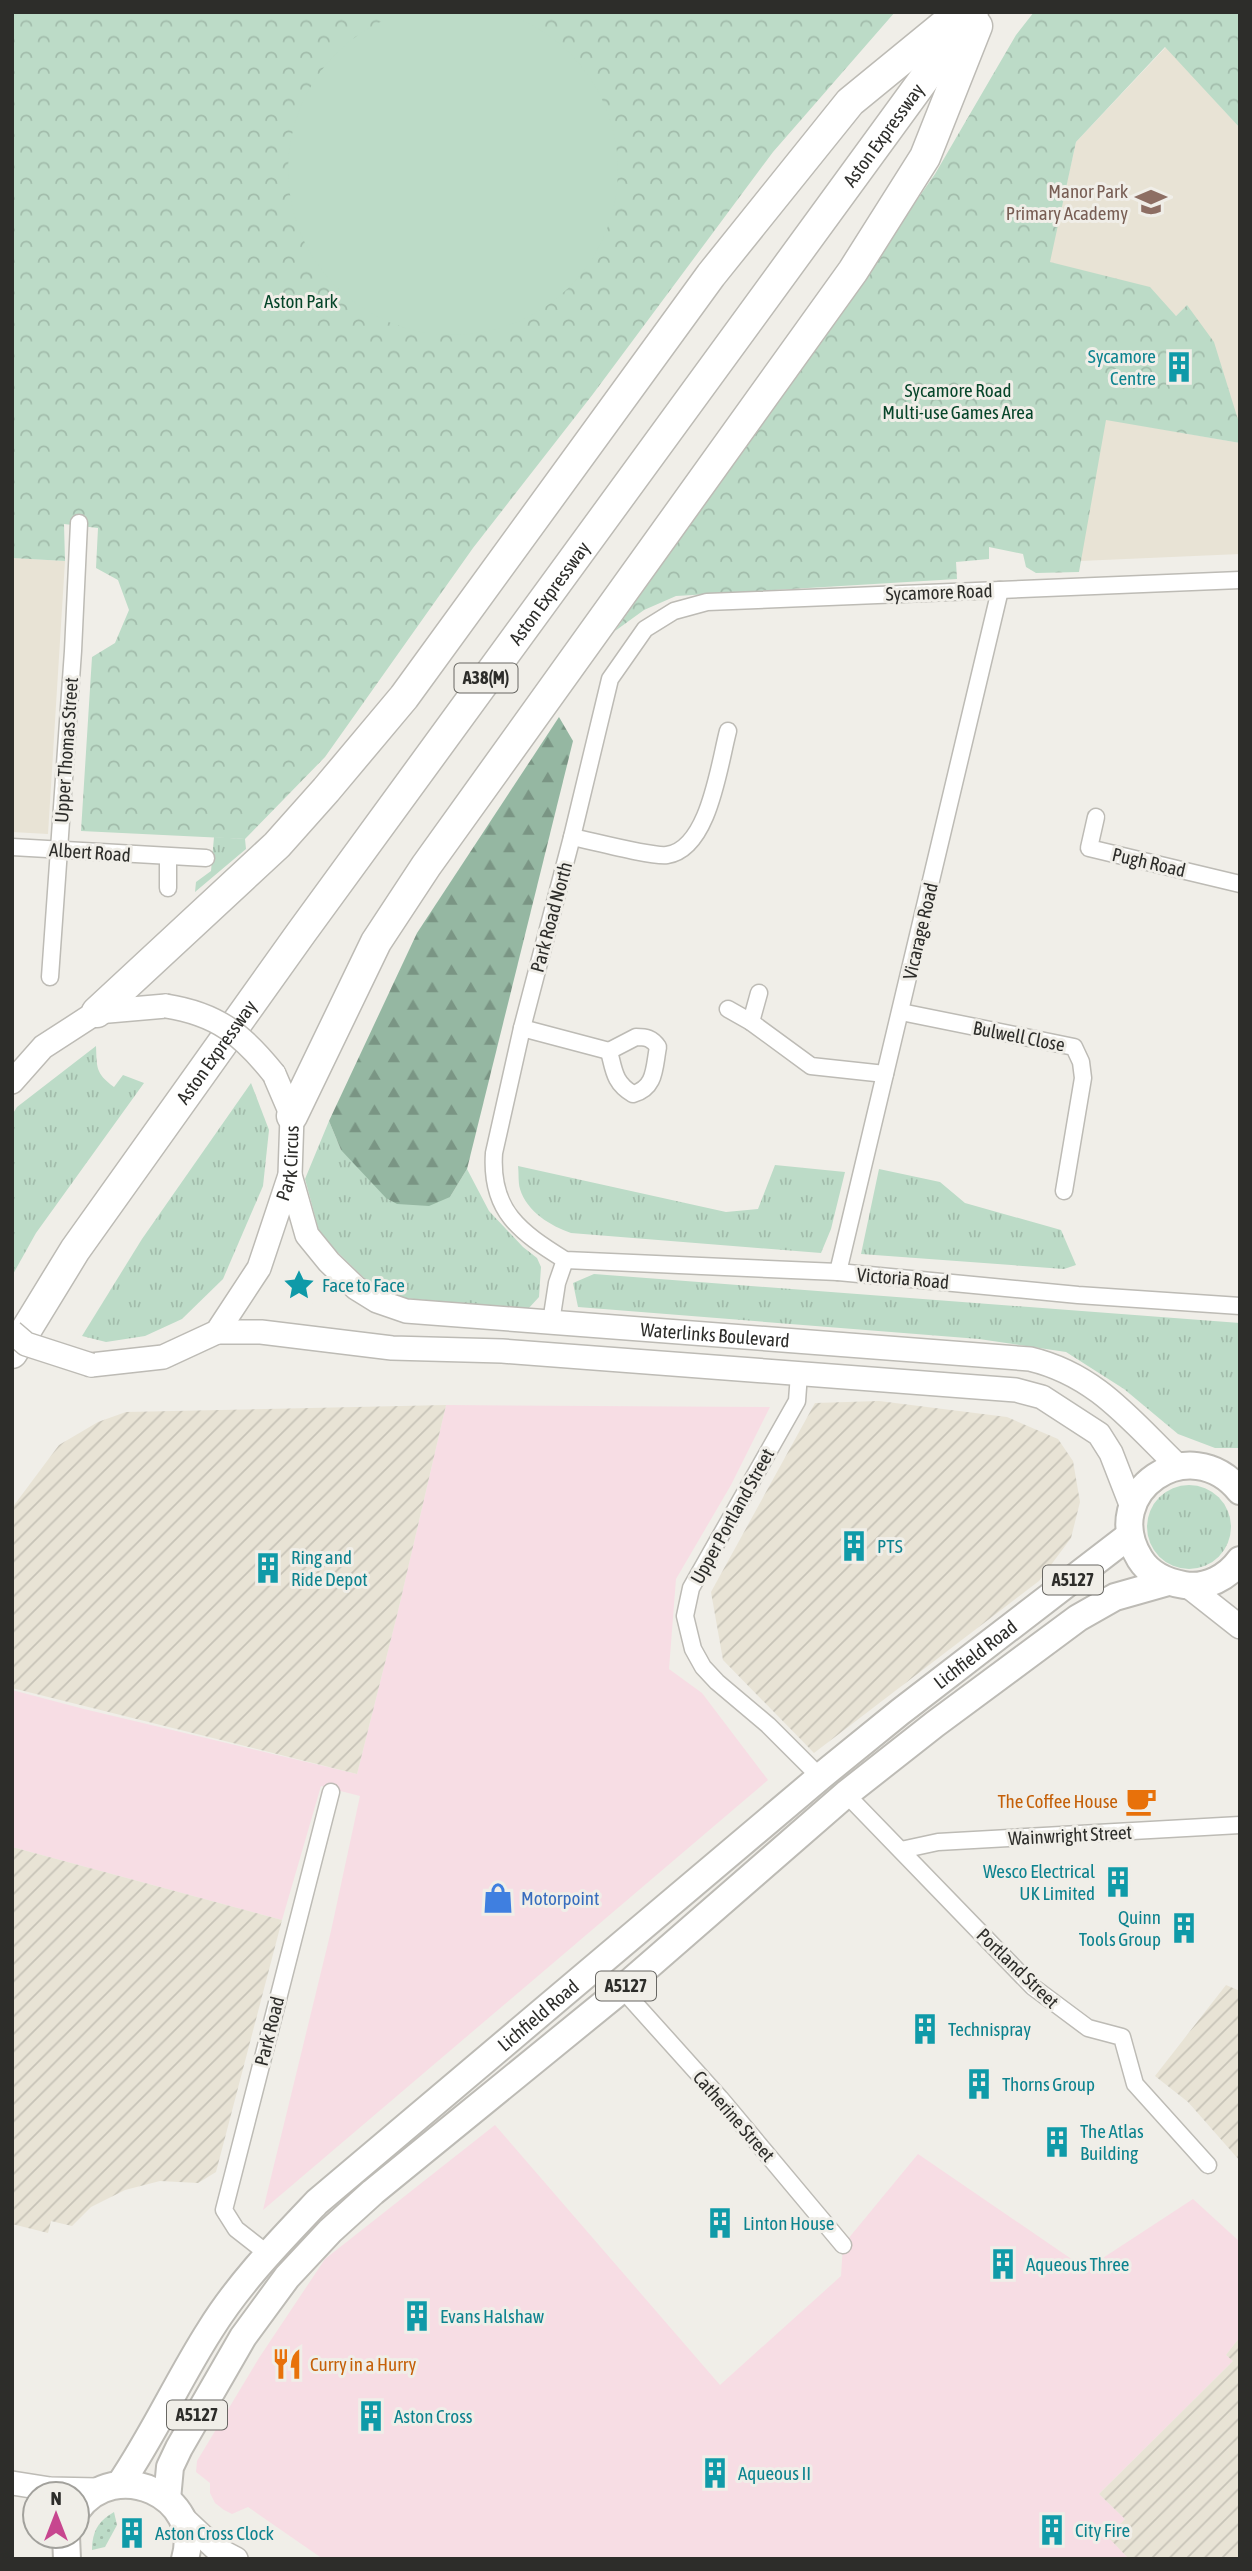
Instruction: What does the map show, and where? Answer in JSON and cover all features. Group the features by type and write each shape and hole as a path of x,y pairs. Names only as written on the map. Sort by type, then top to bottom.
{"highway":[{"path":"97,1012 277,845 326,790 404,696 711,275 841,113 850,102 960,12"},
{"name":"Aston Expressway","path":"12,1353 75,1250 301,933 973,12"},
{"path":"292,1116 376,942 543,701 853,271 925,157 982,12"}],"main road":[{"name":"Park Circus","path":"12,1082 43,1047 97,1012 166,1006 207,1016 225,1024 258,1054 274,1074 292,1116 289,1175 259,1268 217,1332"},
{"name":"Waterlinks Boulevard","path":"289,1175 307,1235 329,1262 356,1288 377,1301 406,1311 1030,1359 1054,1365 1081,1379 1123,1409 1178,1466"},
{"path":"12,1332 26,1344 91,1365 163,1357 217,1332"},
{"name":"Waterlinks Boulevard","path":"217,1332 261,1332 392,1348 502,1351 1016,1390 1042,1397 1098,1434 1111,1453 1132,1507"},
{"path":"1233,1476 1200,1466 1178,1466 1162,1471 1149,1480 1139,1493 1132,1507 1130,1535 1143,1564 1154,1575 1178,1584 1240,1627"},
{"name":"Lichfield Road","path":"109,2487 141,2453 211,2329 268,2254 340,2182 820,1777 1130,1535"},
{"name":"Lichfield Road","path":"174,2508 170,2467 178,2448 243,2337 287,2277 330,2231 373,2192 622,1989 846,1794 1078,1618 1115,1597 1178,1584 1205,1584 1221,1578 1240,1560"},
{"path":"12,2483 50,2489 137,2484 153,2490 215,2548 236,2559"},
{"path":"91,2497 109,2487"},
{"path":"174,2508 187,2534 185,2559"}],"street":[{"name":"Upper Thomas Street","path":"50,977 79,523"},
{"name":"Sycamore Road","path":"645,628 674,611 706,602 1240,580"},
{"name":"Vicarage Road","path":"838,1272 1000,590"},
{"name":"Park Road North","path":"507,1213 498,1195 493,1173 494,1153 522,1028 610,679 645,628"},
{"path":"572,837 665,856 682,851 700,829 706,816 728,731"},
{"name":"Pugh Road","path":"1096,817 1089,848 1240,884"},
{"name":"Albert Road","path":"12,847 206,858"},
{"path":"168,857 168,888"},
{"path":"751,1022 759,993"},
{"path":"727,1009 751,1022 811,1066 885,1074"},
{"name":"Bulwell Close","path":"901,1012 1074,1047 1081,1062 1083,1078 1064,1191"},
{"path":"522,1028 609,1051"},
{"name":"Victoria Road","path":"507,1213 528,1237 565,1259 838,1272 1091,1296 1240,1306"},
{"path":"551,1322 557,1283 565,1259"},
{"name":"Upper Portland Street","path":"799,1374 797,1401 691,1588 685,1616 693,1649 703,1667 768,1725 820,1777"},
{"name":"Park Road","path":"268,2254 236,2228 224,2210 331,1792"},
{"name":"Portland Street","path":"846,1794 1033,1987 1088,2028 1122,2037 1135,2084 1209,2165"},
{"name":"Wainwright Street","path":"901,1850 939,1842 1240,1825"},
{"name":"Catherine Street","path":"622,1989 720,2098 843,2245"}],"shaded area":[{"name":"Manor Park Primary Academy","path":"1166,47 1240,128 1240,426 1186,306 1176,316 1049,262 1076,142"},
{"path":"1105,419 1240,443 1240,554 1080,561"},
{"path":"12,558 65,561 48,834 12,832"},
{"path":"879,1401 1007,1417 1058,1439 1073,1461 1080,1502 1071,1538 1039,1581 814,1753 723,1660 711,1592 815,1403"},
{"path":"446,1405 770,1407 731,1485 676,1579 669,1669 702,1693 768,1780 263,2210 331,1931 360,1796 321,1786 282,1920 12,1847 12,1690 357,1774"},
{"path":"446,1405 357,1774 12,1688 12,1508 59,1445 98,1422 126,1412"},
{"path":"12,1847 282,1920 216,2172 198,2183 160,2181 125,2190 91,2207 72,2226 51,2221 48,2233 12,2224"},
{"path":"1226,1985 1240,1991 1240,2161 1188,2102 1155,2076"},
{"path":"495,2125 720,2385 841,2276 843,2245 918,2154 1086,2269 1193,2199 1240,2242 1240,2337 1226,2355 1233,2361 1099,2494 1125,2519 1109,2537 1129,2559 323,2559 248,2507 232,2514 224,2510 215,2503 210,2493 210,2483 196,2472 197,2461 259,2358 325,2259"},
{"path":"1240,2337 1240,2559 1129,2559 1108,2537 1125,2519 1099,2494 1233,2361 1226,2355"}],"green space":[{"path":"453,5 485,8 516,18 545,33 570,53 590,78 605,107 615,138 618,170 615,202 605,233 590,262 570,287 545,307 516,322 485,332 453,335 421,332 390,322 361,307 336,287 316,262 301,233 291,202 288,170 291,138 301,107 316,78 336,53 361,33 390,18 421,8"},
{"name":"Aston Park","path":"12,12 895,12 773,152 593,394 473,548 325,757 245,839 81,831 92,657 115,643 129,610 118,580 96,568 98,528 64,524 65,561 12,558"},
{"name":"Sycamore Road Multi-use Games Area","path":"1034,12 1240,12 1240,128 1165,47 1076,142 1050,262 1150,287 1176,316 1187,305 1214,342 1240,426 1240,443 1106,420 1079,572 1036,573 1026,567 1023,554 989,547 989,559 956,562 957,579 676,596 644,610 615,631 935,174 1016,35"},
{"path":"559,717 573,741 467,1169 450,1197 429,1206 397,1204 386,1198 341,1150 329,1121 417,933"},
{"path":"214,837 245,839 246,849 195,892 196,882 211,871"},
{"path":"96,1046 98,1069 103,1078 114,1087 123,1075 144,1083 36,1233 12,1276 12,1115 17,1107"},
{"path":"251,1083 269,1130 263,1186 223,1279 182,1319 145,1336 106,1342 82,1336 142,1239"},
{"path":"329,1121 341,1150 450,1197 467,1169 489,1211 537,1258 541,1267 539,1297 528,1309 403,1298 368,1282 320,1235 305,1179"},
{"path":"775,1165 845,1172 831,1229 821,1253 571,1233 548,1222 528,1205 520,1189 518,1166 726,1212 758,1209"},
{"path":"879,1169 940,1182 965,1203 1061,1230 1076,1265 1064,1269 861,1254"},
{"path":"594,1274 1240,1323 1240,1448 1215,1448 1178,1434 1124,1389 1066,1352 979,1339 578,1307 573,1283"},
{"path":"1189,1485 1212,1492 1224,1504 1231,1527 1224,1550 1212,1562 1189,1569 1166,1562 1154,1550 1147,1527 1154,1504 1166,1492"},
{"path":"114,2512 117,2525 105,2547 92,2550 97,2528"}],"place":[{"name":"Manor Park Primary Academy","path":"1151,202"},
{"name":"Sycamore Centre","path":"1179,367"},
{"name":"Face to Face","path":"299,1285"},
{"name":"PTS","path":"854,1546"},
{"name":"Ring and Ride Depot","path":"268,1568"},
{"name":"The Coffee House","path":"1141,1801"},
{"name":"Wesco Electrical UK Limited","path":"1118,1882"},
{"name":"Motorpoint","path":"498,1898"},
{"name":"Quinn Tools Group","path":"1184,1928"},
{"name":"Technispray","path":"925,2029"},
{"name":"Thorns Group","path":"979,2084"},
{"name":"The Atlas Building","path":"1057,2142"},
{"name":"Linton House","path":"720,2223"},
{"name":"Aqueous Three","path":"1003,2264"},
{"name":"Evans Halshaw","path":"417,2316"},
{"name":"Curry in a Hurry","path":"287,2364"},
{"name":"Aston Cross","path":"371,2416"},
{"name":"Aqueous II","path":"715,2473"},
{"name":"City Fire","path":"1052,2530"},
{"name":"Aston Cross Clock","path":"132,2533"}]}
